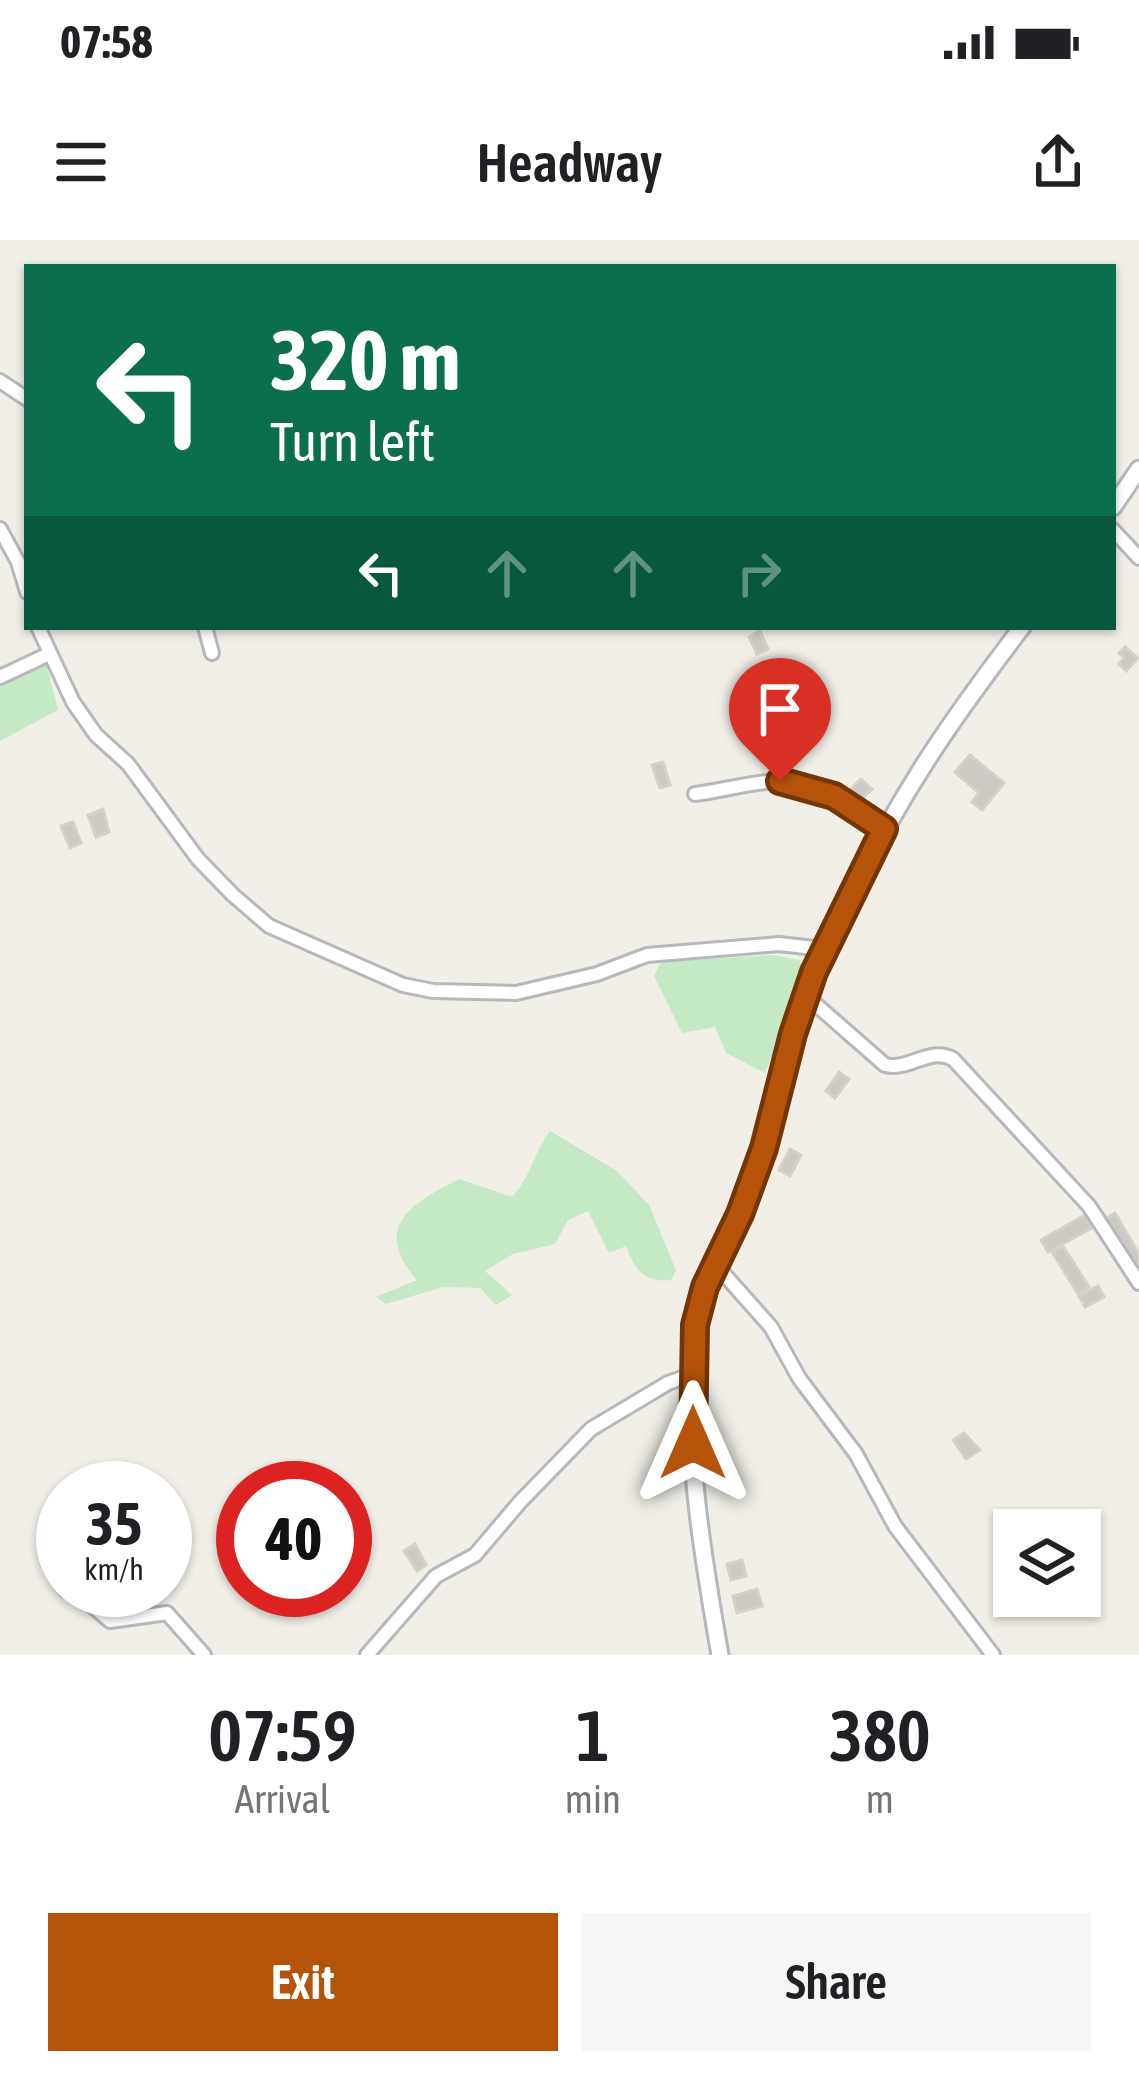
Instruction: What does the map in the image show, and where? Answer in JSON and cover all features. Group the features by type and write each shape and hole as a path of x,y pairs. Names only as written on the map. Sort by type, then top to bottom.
{"street":[{"path":"1116,503 1139,469"},
{"path":"0,529 24,582"},
{"path":"1116,533 1139,558"},
{"path":"39,630 73,702 96,735 116,758 128,764 197,859 233,895 268,926 403,985 434,991 516,993 597,974 647,955 779,944 823,950"},
{"path":"207,630 212,652"},
{"path":"720,1655 696,1522 695,1325 764,1148 805,995 823,950 884,829 952,718 1020,630"},
{"path":"0,677 49,654"},
{"path":"694,794 780,781 834,796 884,829"},
{"path":"805,995 885,1065 896,1068 940,1054 953,1059 1089,1206 1139,1283"},
{"path":"715,1264 772,1327 799,1378 856,1454 895,1526 993,1655"},
{"path":"368,1655 436,1576 475,1555 591,1429 668,1383 693,1374"},
{"path":"175,1617 204,1655"}],"green space":[{"path":"46,663 58,710 0,741 0,682"},
{"path":"772,955 800,960 805,974 765,1073 726,1053 715,1027 682,1033 654,976 661,962"},
{"path":"550,1131 617,1171 649,1205 676,1270 671,1280 642,1273 626,1246 609,1253 588,1211 568,1220 555,1244 513,1254 485,1271 512,1295 496,1305 480,1288 443,1287 386,1304 376,1297 417,1280 397,1245 397,1231 412,1208 459,1179 512,1197"}],"building":[{"path":"760,631 768,649 757,654 749,637"},
{"path":"1125,647 1138,658 1126,671 1119,664 1124,658 1119,653"},
{"path":"970,755 1004,783 982,810 972,802 979,793 955,772"},
{"path":"663,762 670,785 660,788 652,765"},
{"path":"861,779 872,789 862,799 867,803 862,808 847,793"},
{"path":"103,809 109,832 96,837 88,815"},
{"path":"73,822 81,843 70,848 61,826"},
{"path":"839,1072 849,1079 835,1098 826,1091"},
{"path":"790,1149 801,1155 790,1176 779,1170"},
{"path":"1115,1213 1139,1254 1139,1280 1104,1220"},
{"path":"1085,1215 1092,1228 1048,1252 1041,1240"},
{"path":"1063,1246 1089,1287 1078,1294 1052,1252"},
{"path":"1098,1286 1104,1297 1085,1307 1079,1296"},
{"path":"964,1433 980,1450 966,1459 953,1440"},
{"path":"415,1544 426,1565 417,1571 404,1551"},
{"path":"742,1560 746,1576 731,1580 727,1564"},
{"path":"757,1589 762,1606 737,1613 733,1596"}],"route":[{"path":"693,1443 695,1325 705,1287 740,1214 764,1148 814,972 884,829 834,796 780,781"}]}
